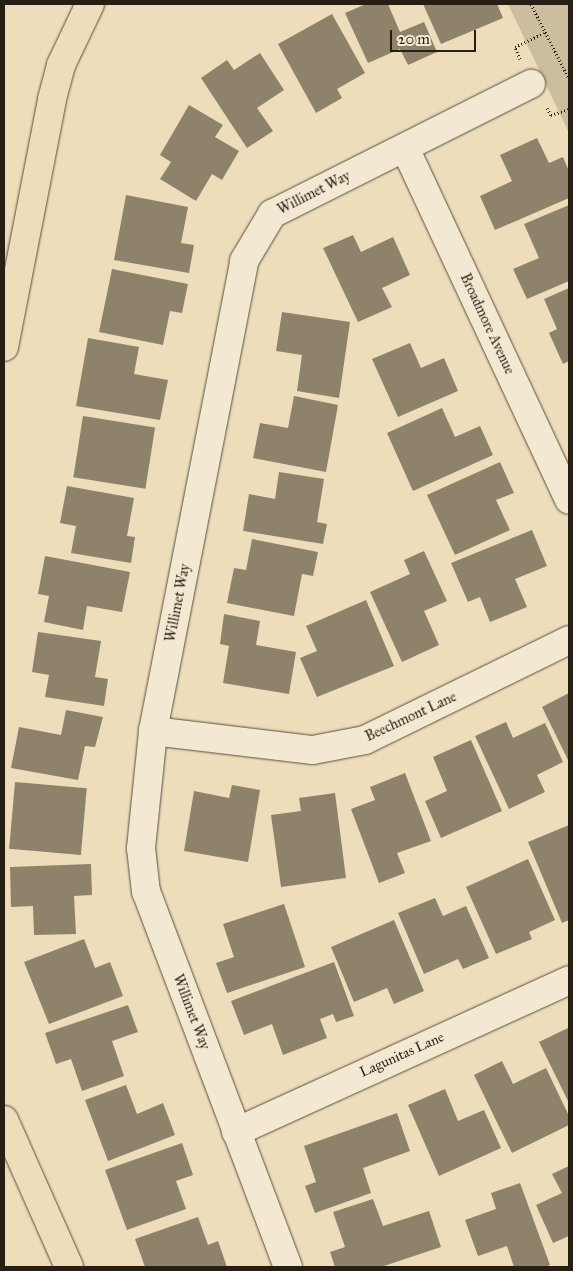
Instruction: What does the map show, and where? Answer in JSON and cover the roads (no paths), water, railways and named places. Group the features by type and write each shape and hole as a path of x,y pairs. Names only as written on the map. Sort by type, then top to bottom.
{"highway":[{"path":"4,347 52,99 65,56 90,4"},
{"path":"4,1120 24,1172 69,1267"},
{"path":"4,1138 24,1172"}],"street":[{"name":"Willimet Way","path":"288,1267 146,892 141,848 153,731 244,261 272,214 531,84"},
{"name":"Broadmore Avenue","path":"405,148 569,500"},
{"name":"Beechmont Lane","path":"153,731 313,750 365,740 569,640"},
{"name":"Lagunitas Lane","path":"236,1132 569,980"}]}
